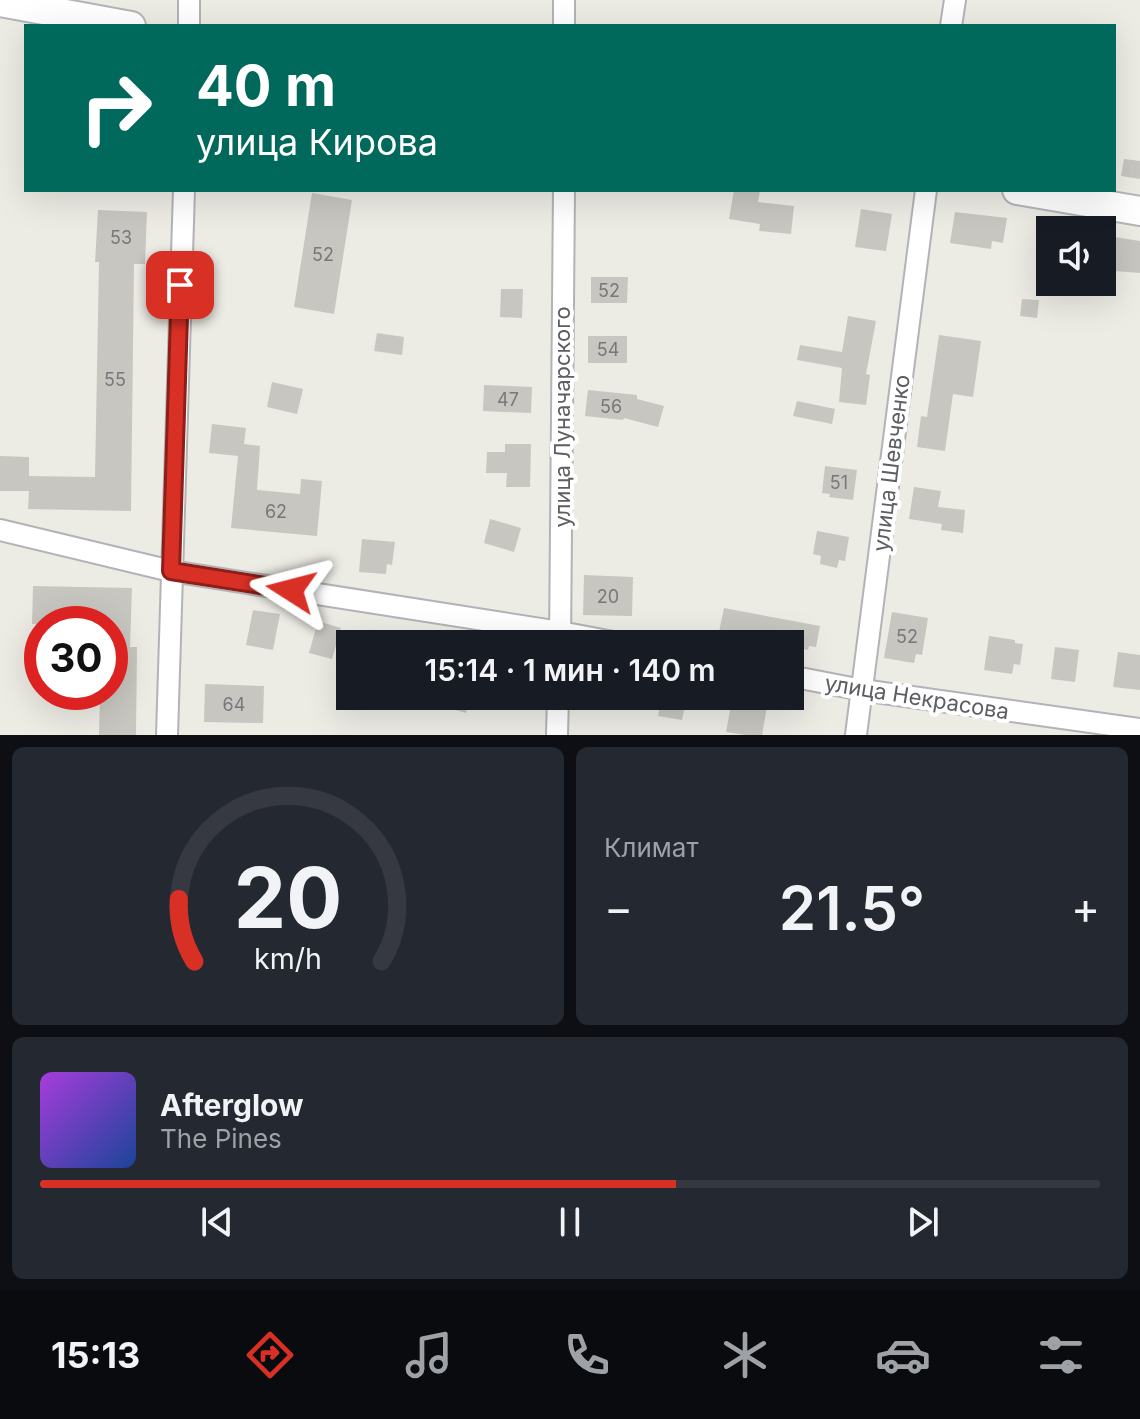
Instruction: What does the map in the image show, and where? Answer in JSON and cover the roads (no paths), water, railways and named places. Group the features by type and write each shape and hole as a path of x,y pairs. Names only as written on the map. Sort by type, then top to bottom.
{"main road":[{"path":"0,2 120,24"},
{"path":"1029,192 1140,211"}],"street":[{"path":"189,0 189,24"},
{"path":"564,0 564,24"},
{"path":"951,24 955,0"},
{"path":"167,735 184,192"},
{"name":"улица Луначарского","path":"560,630 564,192"},
{"name":"улица Шевченко","path":"856,735 926,192"},
{"path":"0,530 171,571 514,630"},
{"name":"улица Некрасова","path":"804,679 862,690 1140,729"},
{"path":"557,735 558,710"}]}
